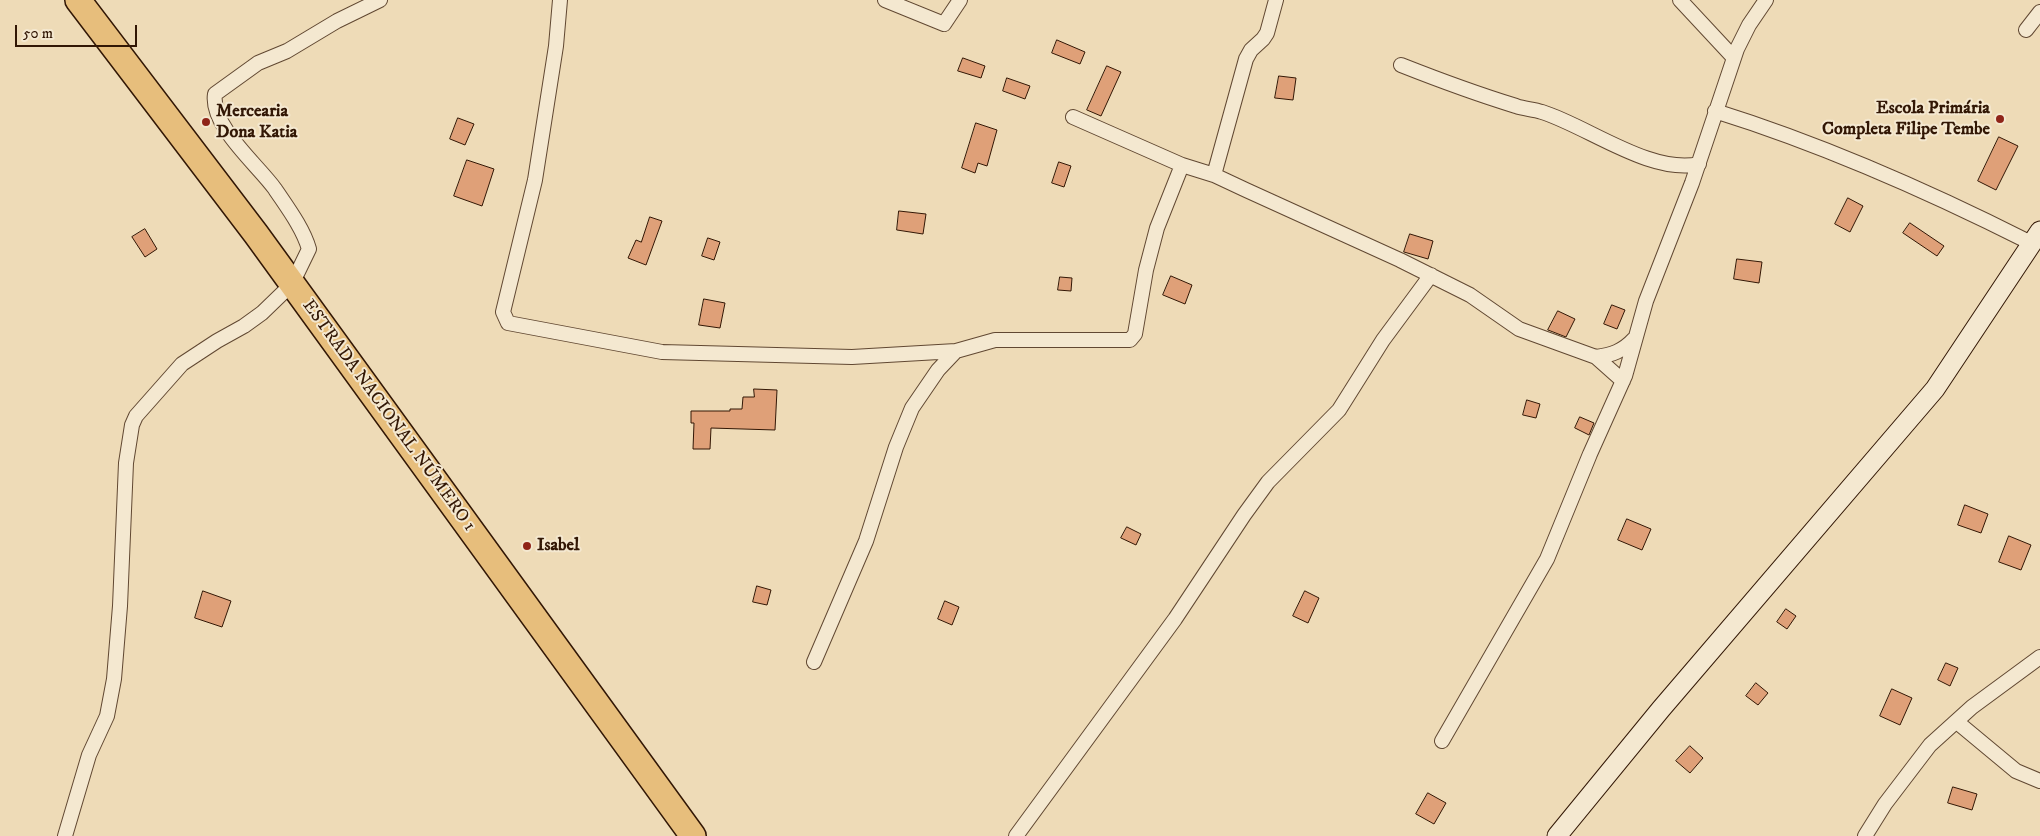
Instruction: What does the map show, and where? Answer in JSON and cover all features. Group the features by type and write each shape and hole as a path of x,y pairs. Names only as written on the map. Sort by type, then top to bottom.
{"highway":[{"name":"ESTRADA NACIONAL NÚMERO 1","path":"78,0 292,284 693,836"}],"street":[{"path":"65,836 89,755 107,716 114,679 120,606 123,497 132,425 136,416 182,364 262,313 292,284 308,249 305,238 274,188 229,135 214,104 216,94 258,62 287,50 337,21 380,0"},
{"path":"560,0 556,46 535,180 503,312 508,323 662,352 852,357 956,351 995,340 1130,340 1135,334 1146,270 1158,228 1182,165"},
{"path":"885,0 944,24 960,0"},
{"path":"1214,176 1246,59 1251,50 1263,40 1267,33 1276,0"},
{"path":"1680,0 1734,58"},
{"path":"1442,741 1547,559 1590,454 1623,381 1646,301 1699,164 1715,112 1741,40 1766,0"},
{"path":"2026,30 2040,12"},
{"path":"1721,43 1741,40"},
{"path":"1401,65 1471,92 1541,112 1567,122 1611,144 1662,162 1691,166 1699,164"},
{"path":"1557,836 1674,695 1935,389 2036,237 1770,130 1715,112"},
{"path":"1073,117 1182,165 1214,176 1375,248 1470,295 1519,329 1596,357 1623,381"},
{"path":"1016,836 1175,619 1238,523 1268,482 1339,410 1383,340 1431,275"},
{"path":"1596,357 1608,356 1621,351 1634,339"},
{"path":"814,662 866,541 896,447 912,408 938,370 956,351"},
{"path":"1865,836 1885,804 1930,745 1972,707 2040,657"},
{"path":"1957,722 2016,770 2040,781"}],"building":[{"path":"1057,40 1085,52 1080,64 1052,53"},
{"path":"963,58 985,66 981,78 958,71"},
{"path":"1107,66 1121,72 1101,116 1087,110"},
{"path":"1279,76 1296,78 1293,100 1275,98"},
{"path":"1007,78 1030,86 1025,99 1003,91"},
{"path":"458,118 474,124 465,145 450,139"},
{"path":"976,123 997,130 987,166 978,163 975,173 962,168"},
{"path":"1999,137 2018,146 1996,190 1978,181"},
{"path":"467,160 494,169 482,206 454,196"},
{"path":"1059,162 1071,166 1064,187 1052,183"},
{"path":"1848,198 1863,206 1850,232 1835,224"},
{"path":"899,211 926,214 923,234 897,230"},
{"path":"650,217 662,221 646,265 628,258 636,240 641,242"},
{"path":"1910,223 1944,246 1937,256 1903,233"},
{"path":"145,229 157,249 145,257 132,237"},
{"path":"1410,234 1433,241 1428,259 1404,252"},
{"path":"708,238 720,242 714,260 702,256"},
{"path":"1737,259 1762,262 1759,283 1734,279"},
{"path":"1171,276 1192,285 1185,304 1163,295"},
{"path":"1060,277 1072,278 1071,291 1058,290"},
{"path":"704,299 725,303 720,328 699,325"},
{"path":"1612,305 1625,310 1617,329 1604,324"},
{"path":"1558,311 1575,319 1566,337 1548,330"},
{"path":"754,389 777,390 775,430 711,428 710,449 693,449 694,423 691,423 691,411 730,411 730,409 742,409 743,397 754,397"},
{"path":"1527,400 1540,404 1536,418 1523,415"},
{"path":"1580,417 1594,423 1589,435 1575,428"},
{"path":"1965,505 1988,514 1981,533 1958,525"},
{"path":"1627,519 1651,529 1642,550 1618,540"},
{"path":"1127,527 1141,534 1136,545 1121,538"},
{"path":"2009,536 2031,545 2021,570 1999,562"},
{"path":"757,586 771,590 767,605 753,602"},
{"path":"203,591 231,601 222,627 195,618"},
{"path":"1305,591 1319,598 1308,623 1293,616"},
{"path":"945,601 959,607 952,625 938,619"},
{"path":"1786,609 1796,616 1787,629 1777,622"},
{"path":"1946,663 1958,668 1950,686 1938,680"},
{"path":"1756,683 1768,693 1758,705 1746,696"},
{"path":"1892,689 1912,698 1900,725 1880,716"},
{"path":"1690,746 1703,758 1690,773 1676,761"},
{"path":"1953,787 1977,794 1972,810 1948,803"},
{"path":"1428,793 1446,803 1434,824 1416,814"}],"place":[{"name":"Escola Primária Completa Filipe Tembe","path":"2000,119"},
{"name":"Mercearia Dona Katia","path":"206,122"},
{"name":"Isabel","path":"527,546"}]}
